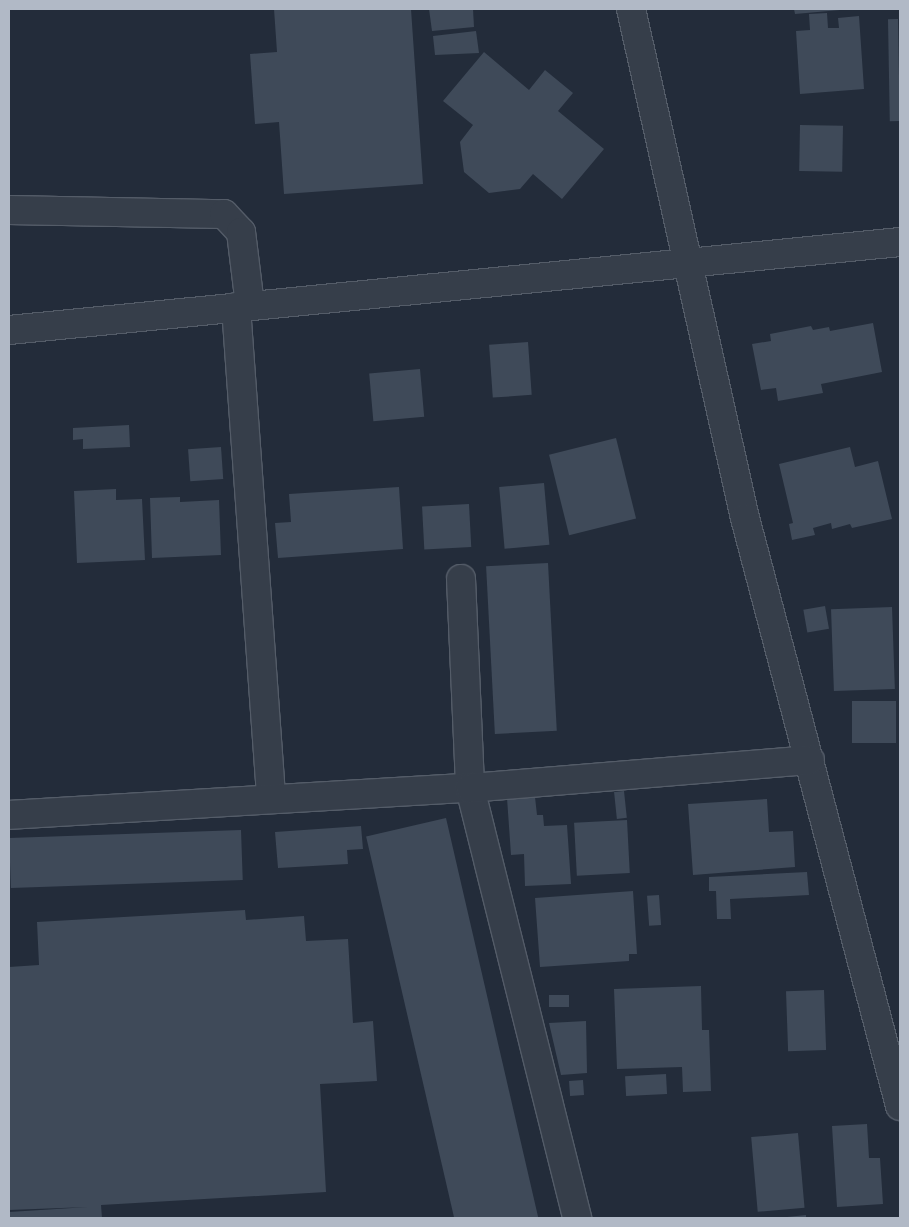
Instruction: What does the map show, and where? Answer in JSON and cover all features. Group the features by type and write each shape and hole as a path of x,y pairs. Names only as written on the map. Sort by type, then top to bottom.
{"street":[{"path":"631,9 745,518 900,1106"},
{"path":"9,210 224,214 241,232 243,306 271,799"},
{"path":"9,330 900,242"},
{"path":"460,579 470,788 577,1218"},
{"path":"9,815 470,788 810,760"}],"building":[{"path":"274,9 411,9 423,184 284,194 279,122 255,124 250,54 277,52"},
{"path":"429,9 473,9 474,27 432,31"},
{"path":"794,9 840,9 840,10 795,14"},
{"path":"827,13 828,28 839,28 838,18 859,16 864,89 800,94 796,31 810,30 809,14"},
{"path":"888,19 898,19 900,121 890,121"},
{"path":"476,31 479,53 435,55 433,36"},
{"path":"484,52 529,90 545,70 573,93 558,111 604,149 562,199 533,174 520,189 489,193 464,172 460,142 473,125 443,101"},
{"path":"800,125 843,126 842,172 799,171"},
{"path":"873,323 882,372 821,384 823,393 778,401 776,388 761,390 752,344 771,341 770,334 811,326 813,330 829,327 830,331"},
{"path":"528,342 532,395 493,398 489,345"},
{"path":"420,369 424,417 373,421 369,373"},
{"path":"129,425 130,447 83,449 83,439 73,440 73,428"},
{"path":"616,438 636,519 569,535 549,455"},
{"path":"221,447 223,479 190,481 188,449"},
{"path":"850,447 855,467 878,461 892,519 852,528 850,524 832,529 831,523 813,528 815,535 792,540 789,524 793,523 779,464"},
{"path":"544,483 549,545 505,549 499,487"},
{"path":"399,487 403,549 278,558 275,523 291,522 289,494"},
{"path":"116,489 116,500 142,499 145,560 77,563 74,491"},
{"path":"180,497 180,502 219,500 221,555 152,558 150,498"},
{"path":"469,504 471,547 424,549 422,506"},
{"path":"548,563 557,731 495,734 486,566"},
{"path":"825,606 829,629 807,632 803,610"},
{"path":"892,607 895,689 834,691 831,609"},
{"path":"852,701 896,701 896,743 852,743"},
{"path":"624,791 627,818 617,819 614,792"},
{"path":"535,797 537,815 543,815 544,826 567,825 571,884 525,886 524,854 511,855 507,798"},
{"path":"767,799 769,832 793,831 795,867 693,875 688,804"},
{"path":"446,818 538,1218 454,1218 366,836"},
{"path":"627,820 630,873 577,876 574,823"},
{"path":"361,826 363,849 347,850 348,864 278,868 275,832"},
{"path":"241,830 243,880 11,888 9,838"},
{"path":"807,872 809,895 730,899 731,919 717,919 716,891 709,891 709,877"},
{"path":"633,891 637,954 629,954 629,961 540,967 535,898"},
{"path":"659,895 661,925 649,926 647,896"},
{"path":"245,910 246,920 304,916 306,941 348,939 353,1023 373,1021 377,1081 320,1084 326,1192 101,1205 102,1218 9,1218 9,1212 88,1207 9,1210 9,967 39,965 37,922"},
{"path":"701,986 702,1030 709,1030 711,1091 683,1092 682,1067 617,1069 614,989"},
{"path":"824,990 826,1050 788,1051 786,991"},
{"path":"549,995 569,995 569,1007 549,1007"},
{"path":"586,1021 587,1073 561,1075 549,1023"},
{"path":"666,1074 667,1094 626,1096 625,1076"},
{"path":"583,1080 584,1095 570,1096 569,1081"},
{"path":"867,1124 869,1158 880,1158 883,1204 837,1207 832,1126"},
{"path":"798,1133 805,1208 758,1212 751,1137"},
{"path":"806,1215 806,1218 787,1218 787,1217"}]}
